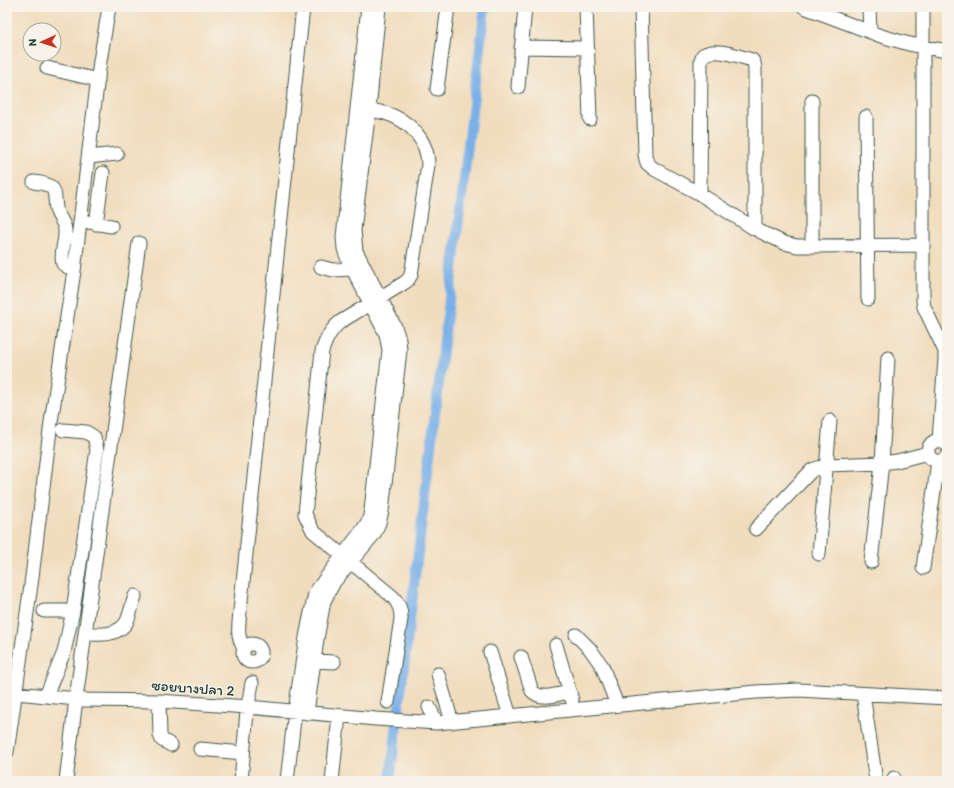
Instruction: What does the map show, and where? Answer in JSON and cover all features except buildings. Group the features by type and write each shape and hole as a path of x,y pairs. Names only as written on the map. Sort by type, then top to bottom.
{"street":[{"path":"7,752 11,693 31,585 51,422 74,271 98,80 109,7"},
{"path":"240,781 253,673 250,662 243,656 244,648 239,641 238,633 303,7"},
{"path":"301,712 311,638 315,593 347,558 369,520 389,357 386,334 356,251 354,230 363,109 368,7"},
{"path":"374,301 352,269 344,249 343,237 379,7"},
{"path":"437,89 448,7"},
{"path":"518,87 525,7"},
{"path":"586,7 590,119"},
{"path":"641,7 645,159 647,164 700,194 755,229 784,244 797,246 923,245"},
{"path":"869,7 870,32"},
{"path":"923,7 923,300 924,307 945,351 943,443 931,442 929,446 937,457 923,568"},
{"path":"809,8 870,32 909,44 947,51"},
{"path":"521,47 587,48"},
{"path":"700,194 701,60 703,55 713,52 722,52 752,60 755,68 755,229"},
{"path":"47,68 98,80"},
{"path":"812,100 812,246"},
{"path":"363,109 385,113 408,125 417,133 423,144 428,156 428,165 412,275 408,280 340,322 332,329 326,340 322,352 305,514 313,531 347,558 398,603 401,611 401,619 388,702"},
{"path":"866,117 868,299"},
{"path":"88,157 118,154"},
{"path":"96,224 103,173"},
{"path":"34,182 46,184 52,188 57,213 65,227 66,233 61,257 63,264 74,271"},
{"path":"81,220 111,226"},
{"path":"66,781 138,243"},
{"path":"321,267 333,270 352,269"},
{"path":"871,562 882,463 888,358"},
{"path":"819,554 830,421"},
{"path":"46,696 64,652 73,611 97,450 94,437 86,432 63,430"},
{"path":"756,529 812,470 827,465 882,463 937,457"},
{"path":"85,633 106,634 121,627 126,623 134,596"},
{"path":"44,611 73,611"},
{"path":"576,635 590,649 602,666 617,705"},
{"path":"287,781 301,712 314,661 311,638"},
{"path":"556,646 574,709"},
{"path":"490,652 510,716"},
{"path":"521,657 532,691 535,694 545,696 569,692"},
{"path":"314,661 334,662"},
{"path":"438,674 452,722"},
{"name":"ซอยบางปลา 2","path":"11,693 76,699 159,701 248,707 339,716 437,723 756,692 798,690 947,698"},
{"path":"863,694 876,781"},
{"path":"159,701 160,735 162,740 171,746"},
{"path":"429,707 437,723"},
{"path":"332,781 339,716"},
{"path":"200,749 243,753"}],"waterway":[{"path":"390,781 485,7"}]}
